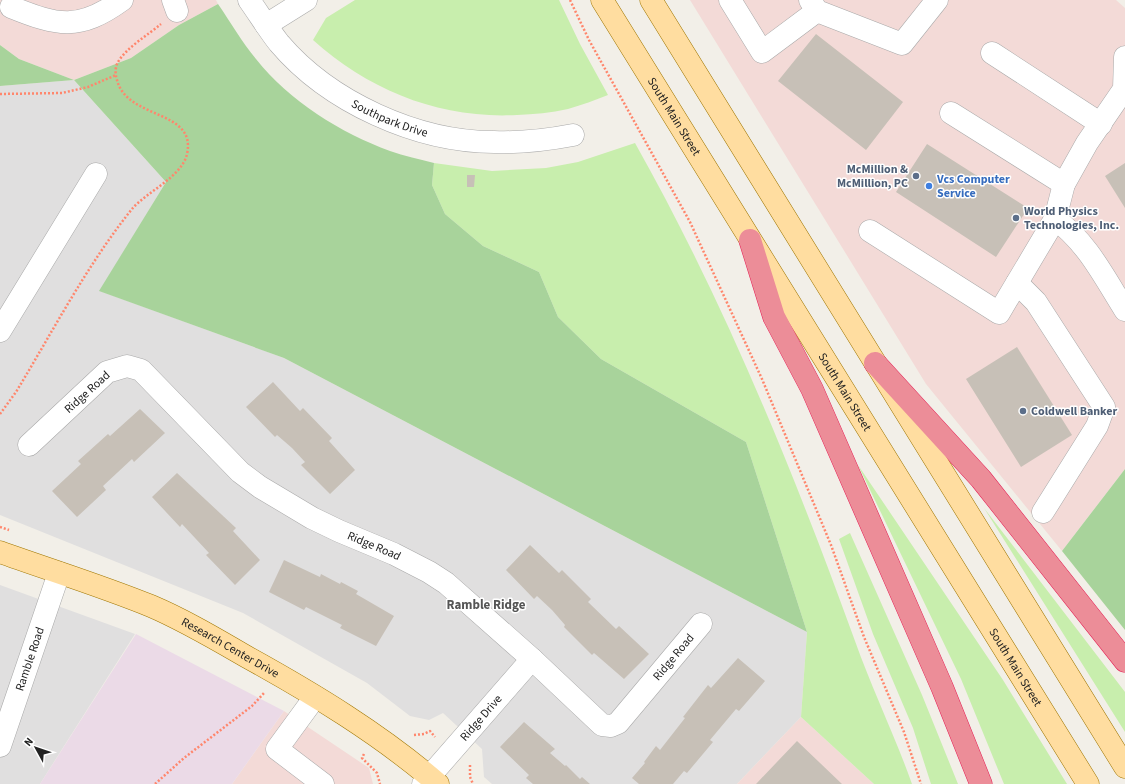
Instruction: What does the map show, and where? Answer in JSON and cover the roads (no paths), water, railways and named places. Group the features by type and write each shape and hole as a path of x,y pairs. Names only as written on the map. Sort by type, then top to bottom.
{"highway":[{"path":"750,240 774,316 812,389 942,687 981,784"},
{"path":"875,363 981,479 1125,660"}],"main road":[{"name":"South Main Street","path":"602,0 1088,784"},
{"path":"651,0 1125,767"},
{"name":"Research Center Drive","path":"0,552 152,607 278,674 372,734 430,781"}],"street":[{"path":"11,7 44,20 64,22 91,18 122,0"},
{"name":"Southpark Drive","path":"249,0 278,42 295,59 333,90 366,110 400,124 440,136 493,142 543,140 573,135"},
{"path":"266,24 306,0"},
{"path":"730,0 762,52 814,5 902,44 937,0"},
{"path":"992,53 1100,124"},
{"path":"870,232 999,313 1055,218 1064,184 1087,143 1124,90 1125,57"},
{"path":"951,113 1064,184"},
{"path":"0,331 96,174"},
{"path":"1055,218 1070,230 1085,246 1125,310"},
{"path":"1017,283 1036,302 1104,408 1097,426 1043,512"},
{"name":"Ridge Road","path":"29,445 107,372 127,366 141,370 245,476 286,503 325,525 394,554 429,572 446,583 532,658 597,722 602,725 611,726 618,723 701,624"},
{"name":"Ramble Road","path":"0,746 59,573"},
{"name":"Ridge Drive","path":"430,781 532,658"},
{"path":"316,697 277,749 323,784"}],"place":[{"name":"McMillion & McMillion, PC","path":"916,176"},
{"name":"Vcs Computer Service","path":"929,186"},
{"name":"World Physics Technologies, Inc.","path":"1016,218"},
{"name":"Coldwell Banker","path":"1023,411"}],"district":[{"name":"Ramble Ridge","path":"486,604"}]}
